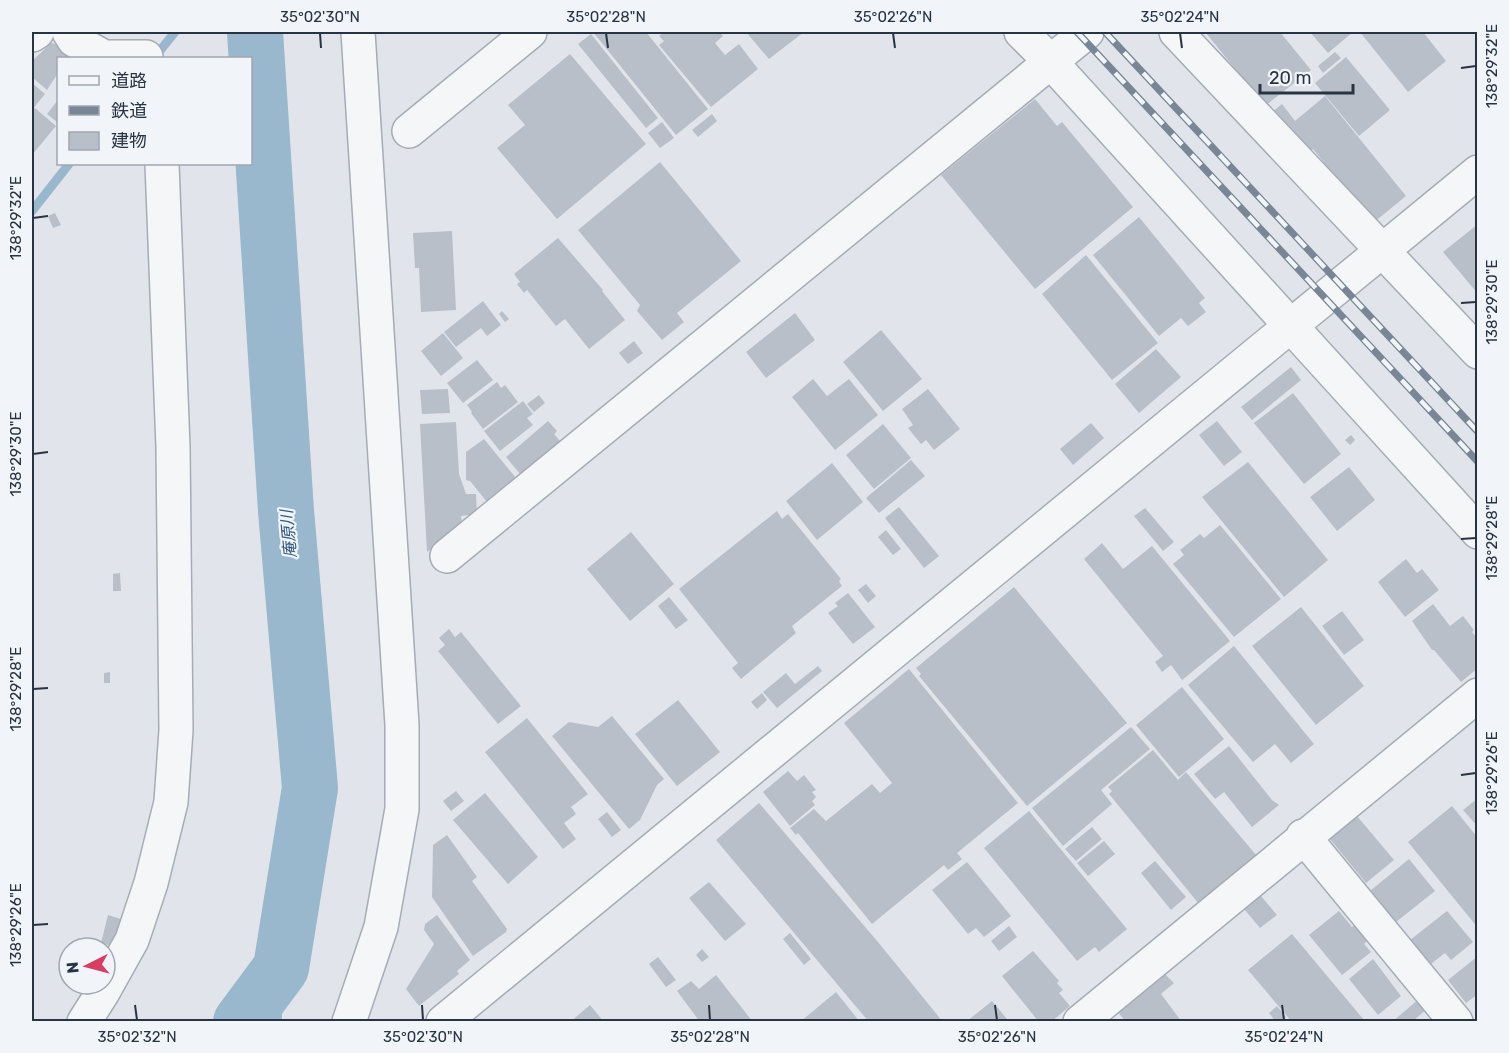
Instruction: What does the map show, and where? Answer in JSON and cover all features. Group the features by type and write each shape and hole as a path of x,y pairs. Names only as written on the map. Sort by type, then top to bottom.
{"street":[{"path":"32,35 37,32"},
{"path":"69,32 74,40 104,57 146,49"},
{"path":"349,1022 381,927 402,808 402,725 358,32"},
{"path":"409,131 530,32"},
{"path":"1021,32 1050,61 1478,532"},
{"path":"447,556 1087,32"},
{"path":"1176,32 1478,352"},
{"path":"84,1022 132,940 151,883 171,802 176,730 173,447 162,165"},
{"path":"443,1022 1478,172"},
{"path":"1080,1022 1303,836 1478,695"},
{"path":"1303,836 1456,1022"}],"building":[{"path":"593,32 646,32 708,109 676,135"},
{"path":"665,32 720,32 723,36 715,43 725,55 739,44 758,69 711,107 659,45 664,41 659,36"},
{"path":"746,32 804,32 769,59"},
{"path":"1207,32 1280,32 1311,70 1265,106"},
{"path":"1310,32 1353,32 1328,53"},
{"path":"1360,32 1423,32 1446,61 1408,92"},
{"path":"591,34 658,118 646,128 578,44"},
{"path":"51,43 61,45 69,57 57,57 57,75 47,90 32,77 32,61"},
{"path":"1335,52 1341,58 1323,73 1318,66"},
{"path":"570,54 646,144 557,219 497,148 525,125 508,105"},
{"path":"1346,57 1390,110 1359,136 1315,83"},
{"path":"32,83 45,94 32,110"},
{"path":"1325,96 1406,196 1373,223 1313,149 1300,159 1266,117 1282,104 1295,121"},
{"path":"1035,99 1057,126 1062,122 1133,207 1035,289 941,175"},
{"path":"57,101 57,122 47,114"},
{"path":"35,108 56,126 32,155 32,112"},
{"path":"712,114 717,121 698,137 692,130"},
{"path":"662,122 674,138 660,148 648,133"},
{"path":"660,162 741,261 677,313 684,322 662,340 637,311 640,305 578,230"},
{"path":"55,213 61,225 53,228 48,216"},
{"path":"1139,217 1205,298 1199,303 1206,312 1188,326 1181,318 1159,336 1093,255"},
{"path":"1478,224 1478,294 1443,252"},
{"path":"452,231 456,310 421,312 419,268 415,268 413,233"},
{"path":"558,238 603,290 625,320 589,349 565,319 556,326 527,290 524,293 517,284 520,282 514,274"},
{"path":"1086,255 1158,343 1112,380 1042,294"},
{"path":"483,301 501,325 487,336 481,328 456,347 444,332"},
{"path":"502,311 509,319 505,322 499,314"},
{"path":"795,313 815,340 766,378 746,352"},
{"path":"881,330 922,379 883,411 843,362"},
{"path":"443,333 463,358 441,376 421,351"},
{"path":"634,341 643,353 628,364 619,353"},
{"path":"1156,349 1181,377 1139,413 1115,384"},
{"path":"477,360 493,380 463,403 447,383"},
{"path":"1291,367 1301,380 1252,420 1241,407"},
{"path":"813,379 827,396 849,379 878,415 835,450 792,397"},
{"path":"497,382 501,388 505,385 518,402 483,429 467,405"},
{"path":"448,389 450,413 422,414 420,390"},
{"path":"928,389 960,429 934,450 926,440 921,444 908,428 913,425 902,409"},
{"path":"1293,393 1341,454 1304,484 1254,423"},
{"path":"539,395 545,403 534,412 527,404"},
{"path":"523,401 533,414 527,418 533,425 500,451 484,431"},
{"path":"548,421 557,431 554,434 561,442 521,475 506,457"},
{"path":"1217,421 1242,452 1224,466 1199,435"},
{"path":"456,422 459,474 466,494 476,494 477,514 461,516 462,525 427,552 420,424"},
{"path":"1091,423 1104,438 1073,465 1060,449"},
{"path":"883,424 911,458 874,489 846,455"},
{"path":"1351,435 1355,440 1350,445 1345,440"},
{"path":"484,439 516,478 487,502 470,481 466,480 466,452"},
{"path":"911,460 925,476 879,513 866,498"},
{"path":"1248,462 1328,560 1284,597 1202,497"},
{"path":"832,463 863,502 817,540 786,501"},
{"path":"1349,467 1375,500 1337,531 1310,497"},
{"path":"899,507 939,556 924,568 885,518"},
{"path":"1145,508 1174,542 1163,551 1134,516"},
{"path":"777,511 782,519 788,514 841,579 839,581 842,586 792,626 796,633 741,679 732,668 738,663 679,589"},
{"path":"1220,525 1281,599 1234,637 1173,564 1184,555 1180,550 1200,534 1204,538"},
{"path":"886,530 901,549 893,555 878,537"},
{"path":"631,532 674,584 630,621 587,569"},
{"path":"1102,543 1123,569 1152,546 1230,641 1182,680 1171,665 1162,672 1155,662 1163,656 1084,559"},
{"path":"1406,559 1417,573 1422,569 1439,590 1405,617 1378,582"},
{"path":"120,573 121,591 113,591 113,574"},
{"path":"866,584 876,596 868,603 858,590"},
{"path":"1014,587 1127,723 1027,806 919,676 921,674 916,668"},
{"path":"848,593 875,627 853,644 828,613 838,606 835,603"},
{"path":"669,597 688,620 676,629 658,606"},
{"path":"1433,604 1450,626 1463,616 1478,639 1478,668 1461,682 1432,650 1412,621"},
{"path":"1301,607 1364,686 1316,725 1252,646"},
{"path":"1342,611 1364,640 1344,655 1322,626"},
{"path":"449,629 455,637 461,632 521,706 498,724 438,651 445,645 439,638"},
{"path":"1234,646 1314,744 1291,763 1275,744 1253,762 1188,685"},
{"path":"818,666 822,671 777,708 763,692 786,673 795,684"},
{"path":"909,669 1018,803 957,853 962,859 948,870 944,865 872,924 798,833 796,835 790,828 814,809 826,821 872,784 880,793 892,783 844,723"},
{"path":"110,672 110,683 104,683 104,673"},
{"path":"1182,687 1224,739 1179,777 1136,725"},
{"path":"762,693 767,700 757,709 751,702"},
{"path":"678,700 720,752 677,786 635,734"},
{"path":"612,716 664,779 657,785 640,820 629,829 552,736 569,722 598,727"},
{"path":"527,718 588,794 571,807 576,814 564,823 576,839 563,849 485,752"},
{"path":"1131,727 1150,749 1101,790 1112,804 1063,846 1032,808"},
{"path":"1229,746 1272,800 1279,805 1252,827 1224,792 1215,799 1194,774"},
{"path":"1153,750 1178,780 1186,772 1257,856 1199,904 1109,794 1112,791 1108,787"},
{"path":"788,771 797,781 804,775 816,790 812,792 816,797 812,801 815,805 790,826 763,792"},
{"path":"456,791 464,801 451,811 443,801"},
{"path":"485,793 538,857 508,884 453,820"},
{"path":"1478,798 1478,827 1463,810"},
{"path":"759,803 943,1022 869,1022 716,840"},
{"path":"1452,806 1478,838 1478,928 1408,842"},
{"path":"1029,811 1127,929 1099,952 1095,947 1077,961 984,848"},
{"path":"607,812 621,830 612,837 598,819"},
{"path":"1357,816 1394,860 1366,883 1330,839"},
{"path":"1092,827 1102,839 1076,861 1065,849"},
{"path":"447,835 477,877 472,881 507,929 473,956 432,897 433,845"},
{"path":"1104,841 1115,854 1088,876 1077,863"},
{"path":"1409,859 1435,891 1396,922 1370,891"},
{"path":"1155,861 1186,897 1171,910 1141,873"},
{"path":"967,862 1011,916 984,937 976,928 968,934 932,890"},
{"path":"709,882 746,924 725,941 689,898"},
{"path":"1261,896 1277,915 1260,928 1244,909"},
{"path":"1339,911 1352,927 1357,923 1369,939 1364,944 1371,952 1342,975 1309,935"},
{"path":"1447,911 1473,942 1451,960 1445,953 1431,964 1410,940"},
{"path":"108,915 124,920 117,948 117,936 103,936"},
{"path":"437,915 470,960 457,971 459,974 419,1006 406,989 434,944 424,930 425,924"},
{"path":"1009,926 1017,937 999,951 991,941"},
{"path":"790,933 811,959 804,965 783,939"},
{"path":"1292,934 1364,1020 1362,1022 1292,1022 1248,970"},
{"path":"702,949 709,957 702,962 696,955"},
{"path":"1033,951 1059,981 1057,983 1063,990 1059,993 1070,1006 1051,1022 1039,1022 1002,976"},
{"path":"1478,956 1478,994 1466,1003 1448,980"},
{"path":"658,957 676,980 666,987 649,964"},
{"path":"1373,959 1401,996 1378,1015 1349,979"},
{"path":"1165,974 1174,983 1161,994 1182,1022 1126,1022 1118,1012"},
{"path":"716,975 753,1022 700,1022 677,991 691,981 699,989"},
{"path":"836,992 860,1022 800,1022"},
{"path":"1420,998 1428,1008 1412,1022 1392,1022"},
{"path":"992,1001 1007,1019 1004,1022 966,1022"},
{"path":"590,1005 604,1022 570,1022"},
{"path":"1277,1006 1286,1017 1280,1022 1276,1022 1269,1013"}],"waterway":[{"path":"155,57 175,32"},
{"name":"庵原川","path":"241,1022 281,968 310,788 286,511 255,32"},
{"path":"32,211 68,165"},
{"path":"277,1022 281,968"}],"railway":[{"path":"1077,32 1478,462"},
{"path":"1105,32 1478,432"}]}
